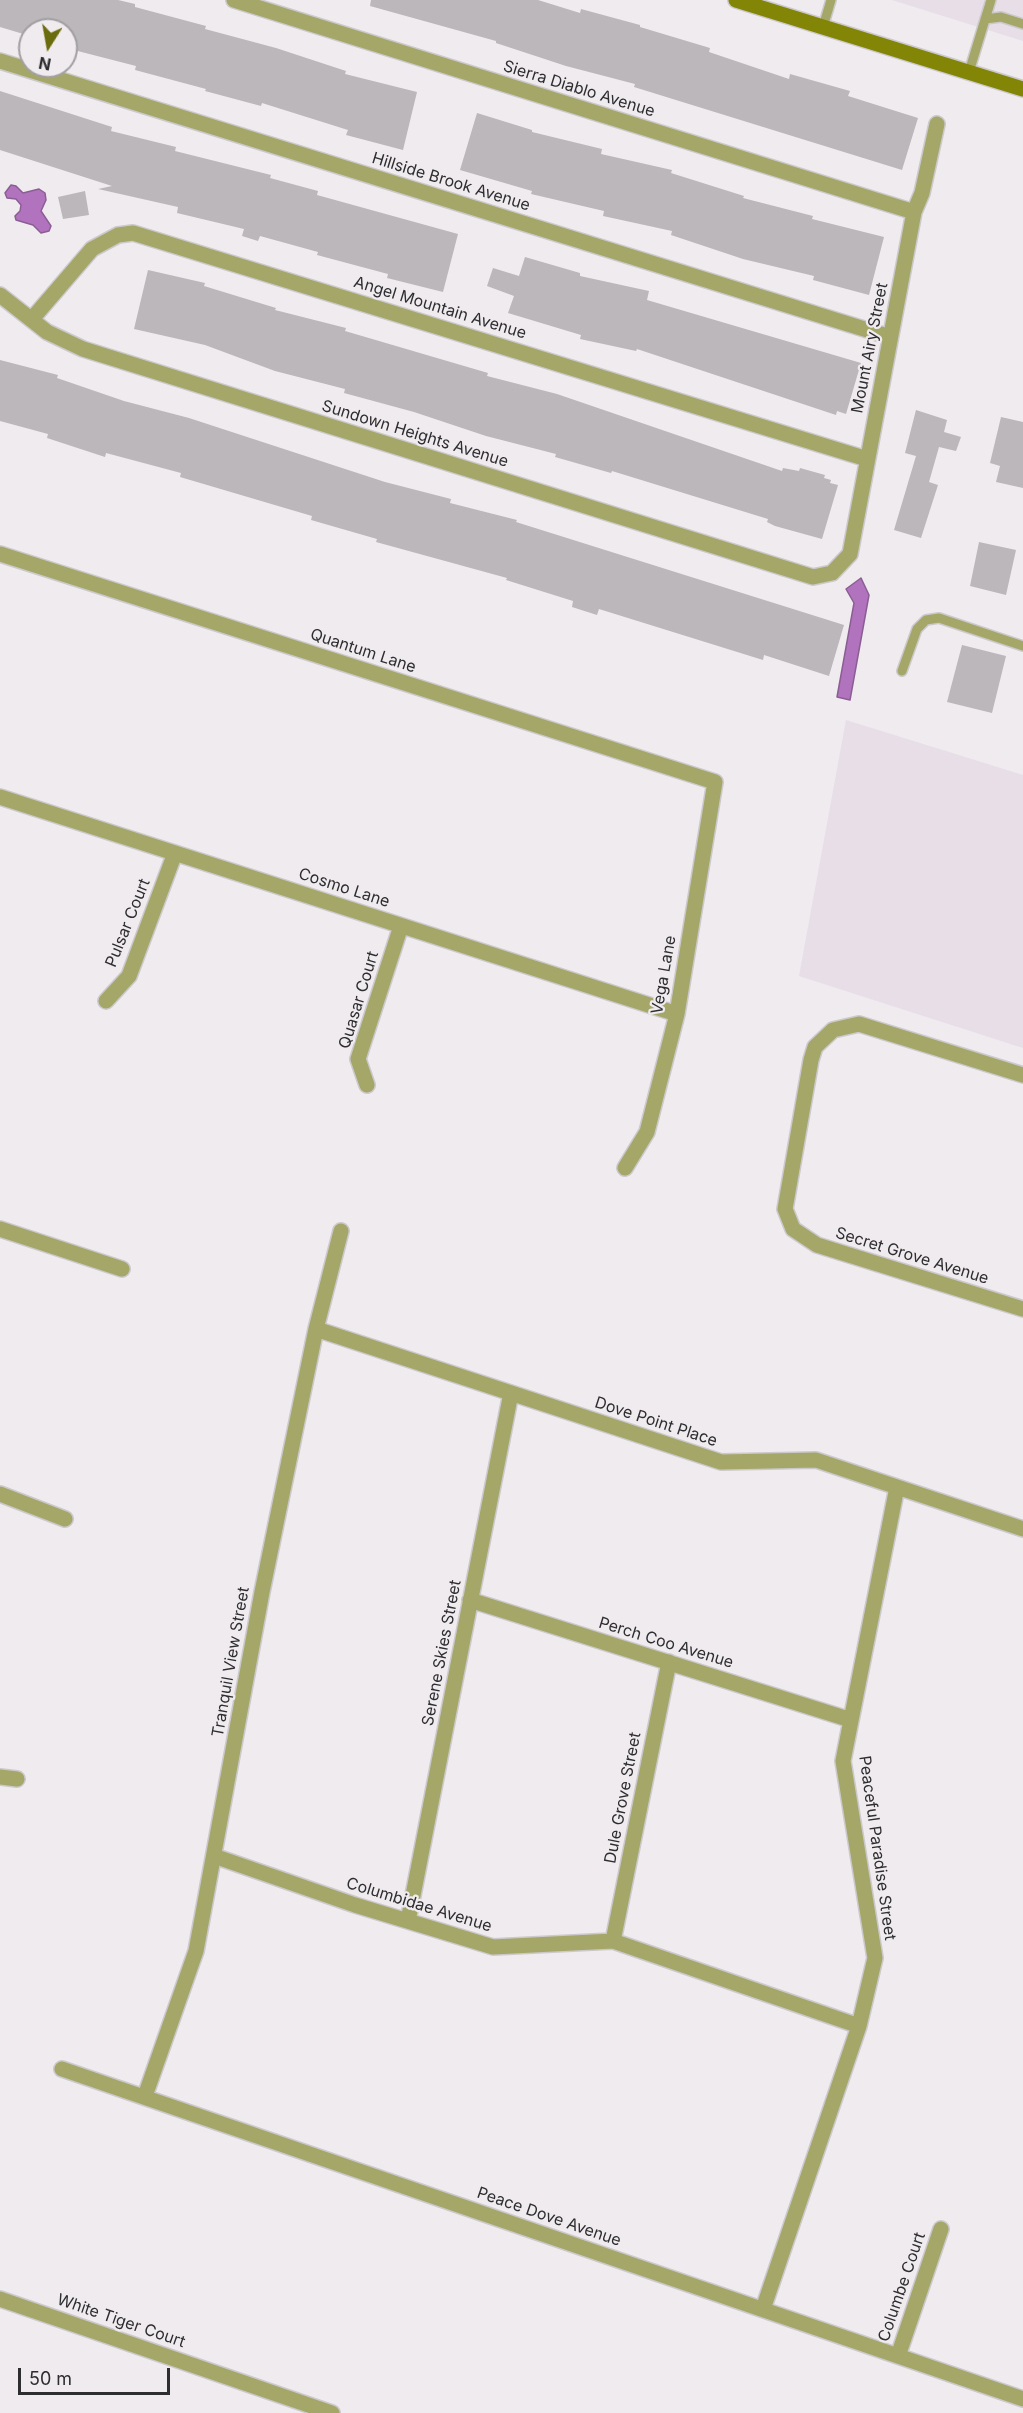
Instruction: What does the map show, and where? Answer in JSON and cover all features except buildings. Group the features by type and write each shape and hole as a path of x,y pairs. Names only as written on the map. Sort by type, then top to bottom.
{"main road":[{"path":"736,0 1023,89"}],"street":[{"name":"Sierra Diablo Avenue","path":"234,0 914,212"},
{"name":"Hillside Brook Avenue","path":"0,61 890,337"},
{"name":"Mount Airy Street","path":"832,573 850,554 914,212 922,194 937,124"},
{"name":"Angel Mountain Avenue","path":"32,319 92,249 118,235 133,233 867,459"},
{"name":"Sundown Heights Avenue","path":"0,295 63,342 103,356 813,577 832,573"},
{"name":"Quantum Lane","path":"0,554 715,782"},
{"name":"Vega Lane","path":"625,1168 647,1132 677,1014 715,782"},
{"name":"Cosmo Lane","path":"0,797 677,1014"},
{"name":"Pulsar Court","path":"106,1001 129,976 175,853"},
{"name":"Quasar Court","path":"367,1085 358,1059 400,926"},
{"name":"Secret Grove Avenue","path":"1023,1075 859,1024 833,1030 815,1047 811,1060 785,1209 793,1229 818,1245 1023,1309"},
{"path":"0,1229 122,1269"},
{"name":"Tranquil View Street","path":"145,2096 196,1951 262,1592 316,1329 341,1231"},
{"name":"Dove Point Place","path":"316,1329 722,1462 816,1460 1023,1529"},
{"name":"Serene Skies Street","path":"408,1921 511,1393"},
{"name":"Peaceful Paradise Street","path":"762,2309 859,2026 875,1958 843,1761 897,1487"},
{"path":"0,1494 65,1519"},
{"name":"Perch Coo Avenue","path":"470,1600 851,1720"},
{"name":"Dule Grove Street","path":"613,1941 669,1662"},
{"path":"0,1777 17,1779"},
{"name":"Columbidae Avenue","path":"214,1856 493,1947 613,1941 859,2026"},
{"name":"Peace Dove Avenue","path":"63,2069 1023,2399"},
{"name":"Columbe Court","path":"898,2356 940,2229"},
{"name":"White Tiger Court","path":"0,2298 332,2413"}],"lane":[{"path":"823,27 831,0"},
{"path":"969,72 991,0"},
{"path":"985,19 1001,17 1023,24"},
{"path":"903,671 917,629 926,620 939,618 1023,646"}],"shaded area":[{"path":"892,0 1023,0 1023,41"},
{"path":"11,185 16,186 23,193 39,189 45,193 46,200 41,211 51,226 49,231 41,233 33,225 16,220 15,216 20,211 21,205 16,199 7,198 5,193"},
{"path":"861,578 869,595 850,700 837,697 854,603 846,589"},
{"path":"846,720 1023,775 1023,1048 799,976"}]}
